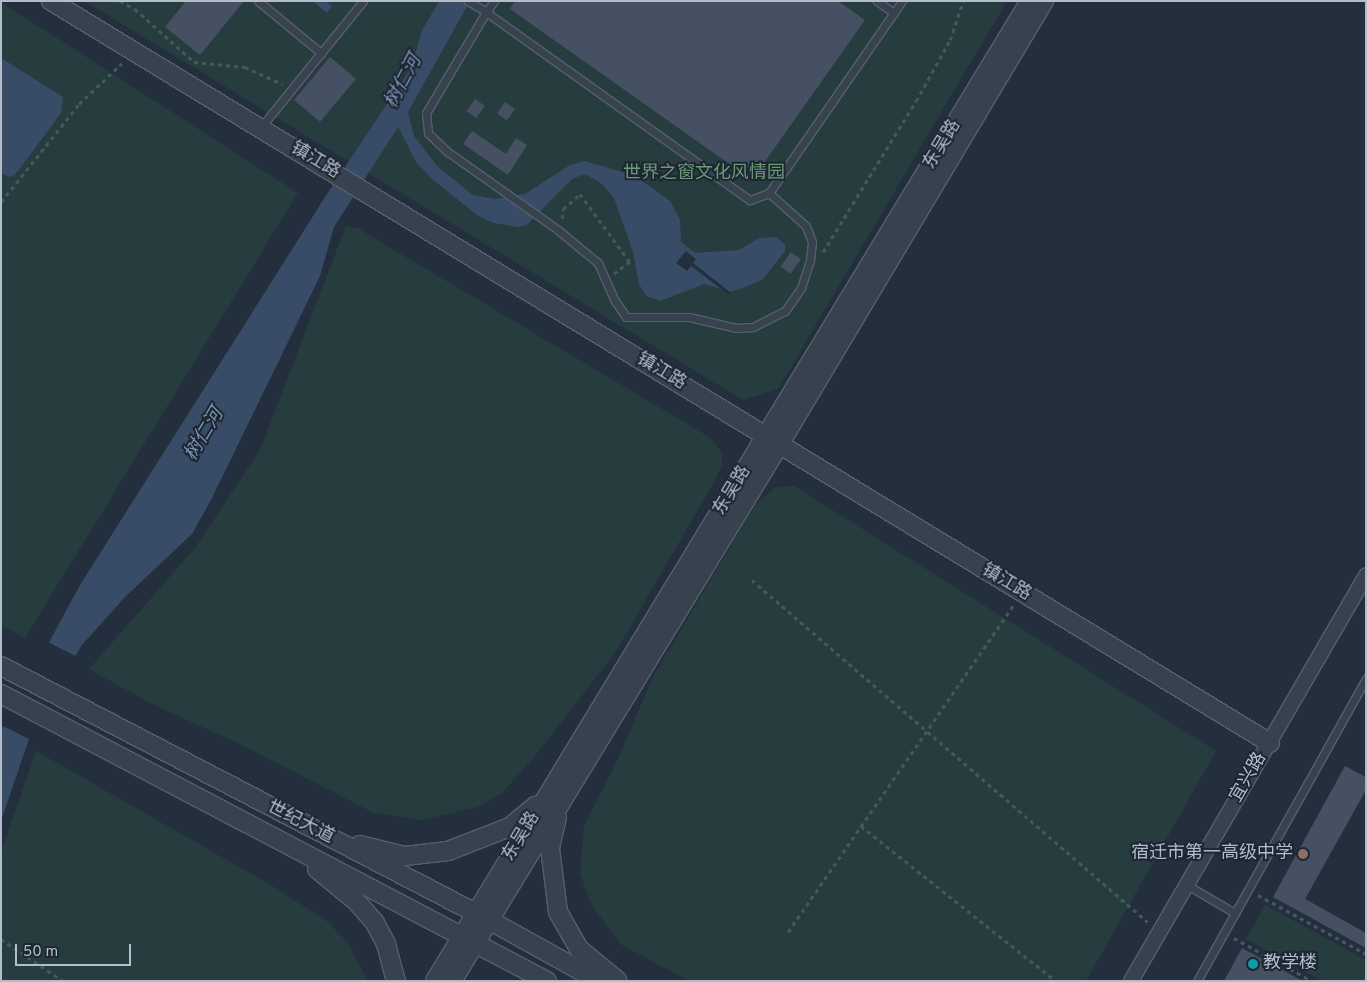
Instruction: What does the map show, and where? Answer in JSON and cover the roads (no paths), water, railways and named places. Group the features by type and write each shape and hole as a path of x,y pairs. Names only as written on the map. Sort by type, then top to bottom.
{"street":[{"name":"镇江路","path":"51,1 1270,743"},
{"name":"东吴路","path":"772,441 1030,1"},
{"name":"东吴路","path":"452,981 470,938 482,916 1044,1"},
{"name":"宜兴路","path":"1131,981 1366,575"},
{"name":"世纪大道","path":"4,668 482,916 599,981"},
{"name":"世纪大道","path":"1,694 470,938 547,981"},
{"path":"187,792 330,877 358,902 375,923 386,944 396,981"},
{"path":"321,834 396,854 434,854 457,849 510,827 554,799"},
{"path":"554,799 550,848 558,912 579,949 618,981"},
{"name":"东吴路","path":"436,981 470,938"}],"lane":[{"path":"258,1 321,53"},
{"path":"260,128 363,1"},
{"path":"468,1 750,200 769,193 902,1"},
{"path":"494,1 430,105 425,123 434,142 562,233 598,262 615,301 626,317 637,319 689,317 736,328 753,327 785,311 801,288 810,261 812,242 806,226 769,193"},
{"path":"877,1 894,13"},
{"path":"1197,981 1366,678"},
{"path":"1187,885 1235,913"}],"water":[{"path":"313,1 326,1 332,6 327,13"},
{"name":"树仁河","path":"439,1 470,1 408,112 414,136 437,166 473,195 495,199 525,194 570,165 585,161 635,176 670,201 680,220 681,242 695,253 739,250 759,238 776,237 785,244 785,251 762,280 740,289 730,292 704,284 660,301 646,296 639,284 633,252 614,198 602,184 585,174 572,179 528,224 519,227 493,223 477,215 432,179 416,162 398,127 334,227 320,276 211,500 192,534 125,597 81,646 29,739 1,821 1,731 80,585 327,194 411,68 422,31"},
{"path":"1,58 63,97 61,113 15,175 9,177 1,173"}],"place":[{"name":"宿迁市第一高级中学","path":"1303,854"},
{"name":"教学楼","path":"1253,964"}],"park label":[{"name":"世界之窗文化风情园","path":"704,174"}]}
